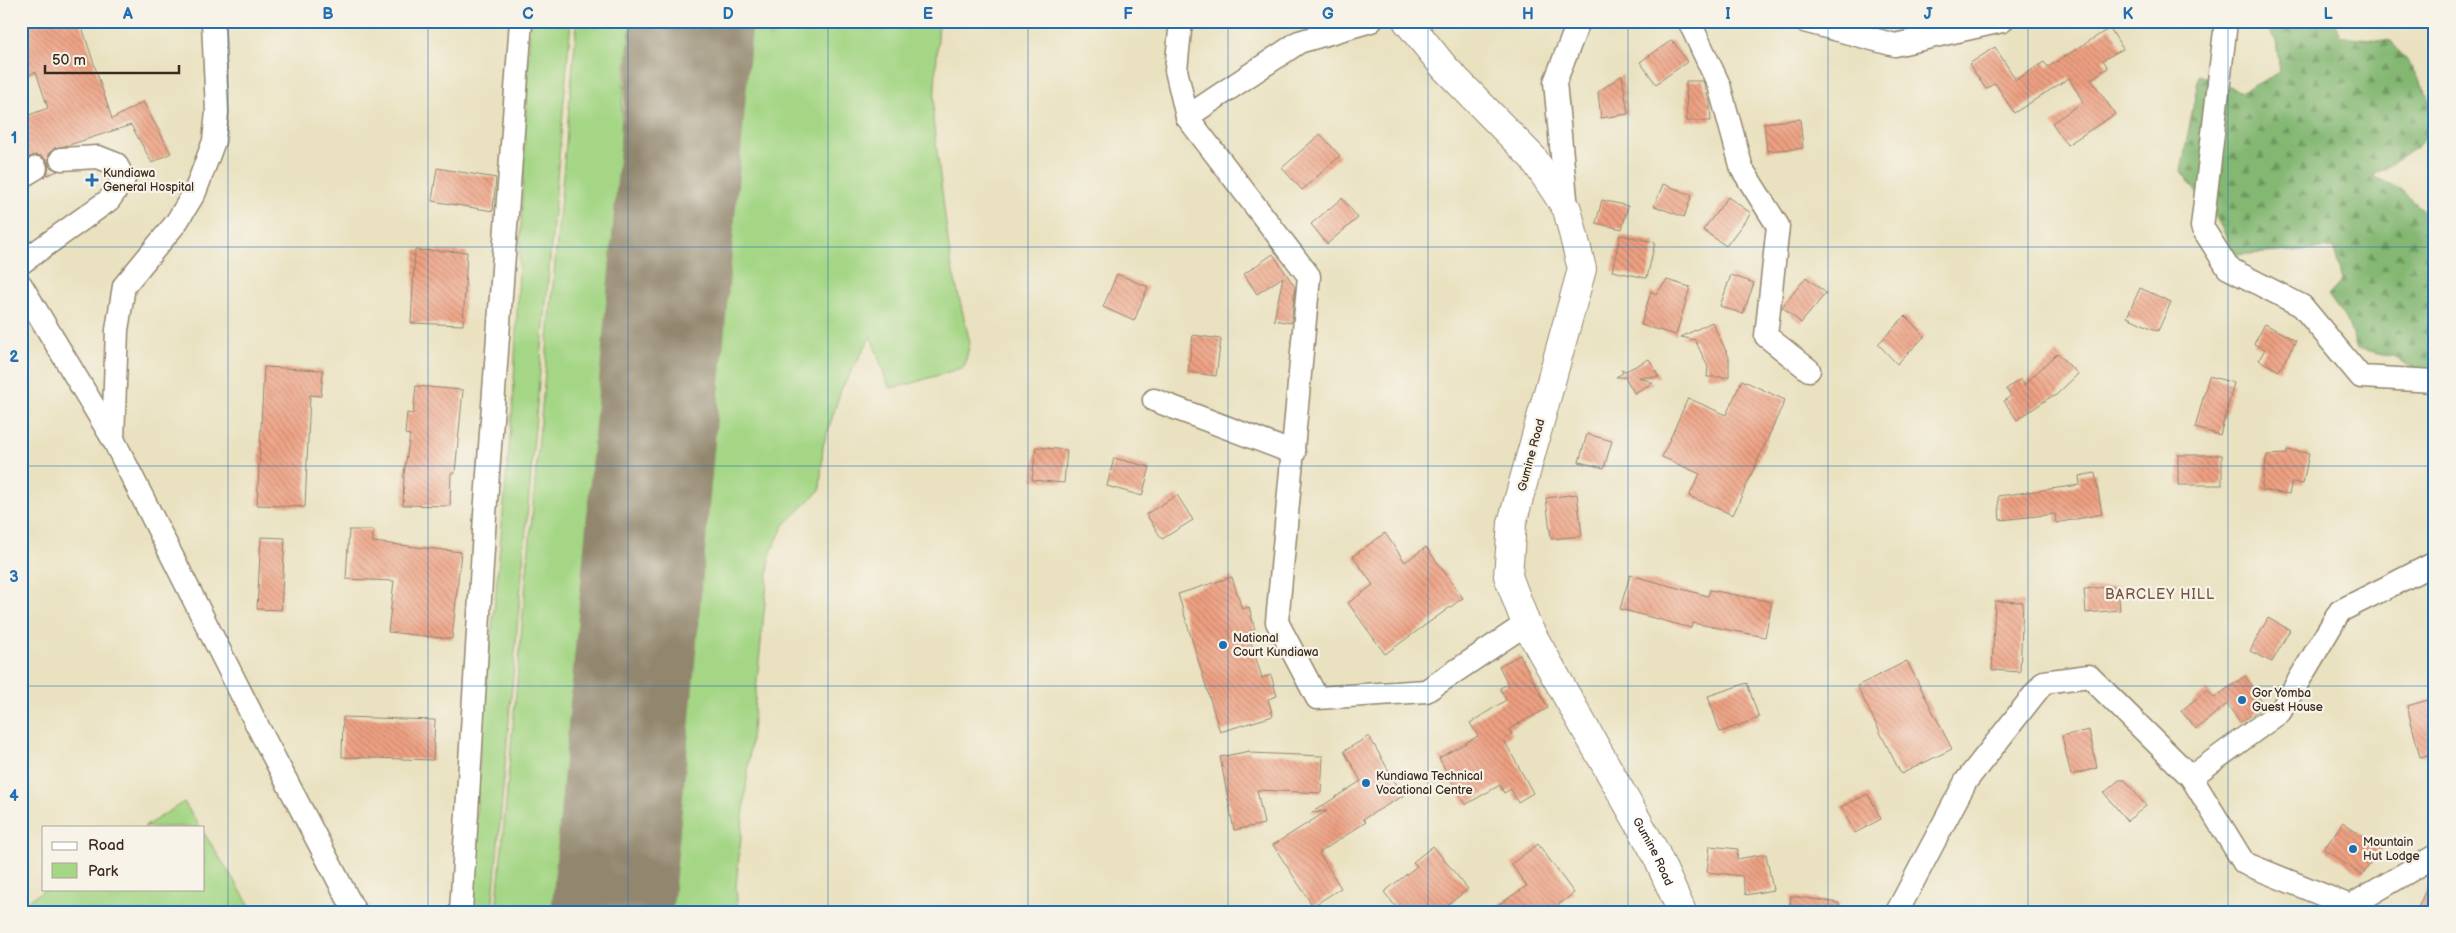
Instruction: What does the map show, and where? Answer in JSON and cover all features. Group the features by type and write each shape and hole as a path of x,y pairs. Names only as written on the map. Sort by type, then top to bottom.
{"main road":[{"name":"Gumine Road","path":"1407,21 1444,67 1533,158 1567,210 1582,269 1512,523 1508,576 1526,624 1655,852 1682,912"}],"street":[{"path":"113,439 117,330 124,286 176,223 195,192 214,141 217,112 213,21"},
{"path":"461,912 485,516 521,21"},
{"path":"1181,21 1176,70 1187,117 1308,276 1294,453 1277,622 1318,698 1426,691 1526,624"},
{"path":"1187,117 1299,42 1371,21"},
{"path":"1567,210 1555,82 1579,21"},
{"path":"1689,21 1719,85 1742,169 1778,226 1766,336 1809,370"},
{"path":"1804,21 1895,46 2002,21"},
{"path":"2224,21 2225,31 2202,227 2228,268 2302,306 2361,377 2435,381"},
{"path":"21,263 109,200 124,179 116,164 98,157 61,159"},
{"path":"21,285 113,439 257,725 355,912"},
{"path":"1154,400 1294,453"},
{"path":"2191,777 2280,712 2340,611 2435,564"},
{"path":"1897,912 1966,781 2044,682 2089,676 2191,777 2244,863 2350,906 2435,856"}],"green space":[{"path":"530,21 571,21 492,912 471,912 483,699 495,602 513,404"},
{"path":"577,21 631,21 622,104 618,226 599,427 583,655 554,912 496,912"},
{"path":"733,21 762,21 770,38 789,21 939,21 933,120 951,264 970,343 964,367 910,384 889,388 871,336 841,390 823,446 820,490 784,525 770,554 736,886 738,912 654,912"},
{"path":"2262,21 2334,21 2340,36 2391,41 2413,70 2426,92 2431,103 2435,127 2418,146 2373,176 2400,189 2435,221 2435,385 2396,357 2357,348 2347,321 2328,295 2342,280 2334,248 2235,255 2221,226 2181,171 2199,75 2242,92 2280,72 2276,41"},
{"path":"184,802 199,826 146,826"},
{"path":"205,835 254,912 21,912 21,905 44,890 205,890"}],"building":[{"path":"21,21 80,21 112,119 143,102 171,153 152,163 131,125 54,148 49,154 48,160 50,167 58,171 47,175 49,167 47,161 42,156 35,155 21,161 21,118 48,108 36,72 21,78"},
{"path":"2110,28 2123,49 2103,60 2108,68 2091,79 2115,114 2067,145 2052,123 2083,102 2069,78 2014,113 1995,83 1986,89 1969,64 1995,47 2016,80 2044,62 2048,67"},
{"path":"1672,40 1687,62 1656,84 1640,62"},
{"path":"1622,75 1628,114 1601,118 1598,92"},
{"path":"1686,81 1703,81 1710,103 1711,121 1687,121"},
{"path":"1800,119 1803,148 1767,151 1764,123"},
{"path":"1320,134 1340,156 1302,190 1282,168"},
{"path":"437,168 496,178 493,211 432,201"},
{"path":"1663,184 1692,195 1684,217 1654,206"},
{"path":"1728,197 1751,213 1726,246 1703,230"},
{"path":"1342,198 1358,218 1327,244 1311,224"},
{"path":"1602,200 1628,206 1622,229 1596,223"},
{"path":"1620,235 1655,242 1647,278 1612,271"},
{"path":"415,250 467,252 463,325 411,323"},
{"path":"1273,254 1295,287 1291,323 1274,320 1283,277 1257,294 1244,274"},
{"path":"1117,274 1148,287 1134,321 1103,307"},
{"path":"1731,275 1754,283 1743,314 1720,306"},
{"path":"1806,277 1826,293 1801,323 1782,307"},
{"path":"1667,280 1690,287 1676,335 1641,325 1651,291 1656,294"},
{"path":"2140,288 2171,302 2158,331 2127,317"},
{"path":"1905,316 1925,336 1897,364 1878,344"},
{"path":"1712,322 1729,357 1729,377 1707,377 1708,367 1695,340 1681,337"},
{"path":"2265,324 2296,341 2279,371 2259,360 2265,349 2254,344"},
{"path":"1193,335 1221,339 1216,376 1188,372"},
{"path":"2057,353 2078,374 2054,397 2052,396 2017,420 2004,401 2011,396 2006,389 2021,379 2024,385"},
{"path":"1649,359 1659,377 1639,377 1653,383 1634,393 1625,377 1616,377 1623,373 1621,369 1626,371"},
{"path":"264,367 323,370 321,396 310,395 305,507 257,505"},
{"path":"2209,376 2234,383 2220,435 2195,428"},
{"path":"1742,380 1785,400 1733,515 1689,496 1700,474 1662,457 1688,398 1726,415"},
{"path":"416,386 463,390 455,473 451,473 450,506 403,505 404,474 410,435 405,434 407,413 413,414"},
{"path":"1587,434 1612,441 1604,468 1579,462"},
{"path":"1036,447 1067,450 1064,483 1032,480"},
{"path":"2287,450 2309,453 2303,484 2292,482 2289,494 2261,490 2267,455 2287,454"},
{"path":"2178,455 2222,455 2222,485 2178,485"},
{"path":"1114,458 1150,467 1142,496 1107,486"},
{"path":"2095,473 2102,514 2056,523 2055,514 2000,520 1998,496 2080,485 2079,476"},
{"path":"1577,494 1582,536 1551,539 1546,498"},
{"path":"1177,495 1193,520 1162,539 1146,514"},
{"path":"349,530 373,530 373,542 461,552 452,639 388,632 394,581 346,579"},
{"path":"1385,533 1405,562 1426,547 1463,598 1385,654 1348,603 1373,585 1353,556"},
{"path":"261,537 285,538 281,610 257,609"},
{"path":"1630,575 1708,596 1710,590 1772,602 1765,637 1693,623 1691,628 1620,609"},
{"name":"National Court Kundiawa","path":"1232,577 1242,609 1249,607 1255,630 1248,632 1262,678 1271,675 1277,696 1268,699 1273,716 1220,732 1178,594"},
{"path":"2118,586 2120,610 2086,613 2084,589"},
{"path":"1995,601 2023,602 2020,672 1992,670"},
{"path":"2268,618 2290,630 2272,662 2250,651"},
{"path":"1520,655 1548,708 1509,729 1512,734 1504,740 1533,793 1518,802 1511,789 1504,793 1500,785 1465,805 1439,758 1478,736 1470,723 1506,700 1500,688 1508,684 1499,666"},
{"path":"1907,661 1952,749 1901,774 1857,686"},
{"path":"2245,676 2265,706 2240,723 2227,704 2196,729 2181,711 2207,690 2214,698"},
{"path":"1747,683 1759,718 1720,732 1708,696"},
{"path":"2435,698 2435,753 2420,757 2407,706"},
{"path":"343,717 435,720 433,760 342,757"},
{"path":"2089,730 2097,768 2071,775 2062,736"},
{"path":"1369,736 1403,796 1363,819 1366,822 1319,853 1341,888 1313,906 1273,845 1327,811 1311,813 1361,781 1344,751"},
{"path":"1250,751 1250,753 1323,756 1321,793 1257,790 1264,824 1234,830 1220,757"},
{"path":"2119,780 2125,780 2146,806 2127,821 2104,793"},
{"path":"1868,794 1881,819 1855,833 1841,807"},
{"name":"Mountain Hut Lodge","path":"2343,822 2381,849 2362,875 2324,849"},
{"path":"1538,844 1574,893 1549,912 1487,912 1527,886 1511,864"},
{"path":"1433,846 1468,889 1439,912 1400,912 1384,892 1417,866 1413,862"},
{"path":"1710,846 1738,849 1737,859 1766,854 1773,890 1746,895 1742,876 1707,872"},
{"path":"2434,872 2435,912 2416,912"},
{"path":"1791,896 1839,903 1839,912 1789,912"}],"runway":[{"path":"612,912 692,21"}],"place":[{"name":"Kundiawa General Hospital","path":"92,180"},
{"name":"National Court Kundiawa","path":"1223,645"},
{"name":"Gor Yomba Guest House","path":"2242,700"},
{"name":"Kundiawa Technical Vocational Centre","path":"1366,783"},
{"name":"Mountain Hut Lodge","path":"2353,849"}],"district":[{"name":"BARCLEY HILL","path":"2160,594"}]}
